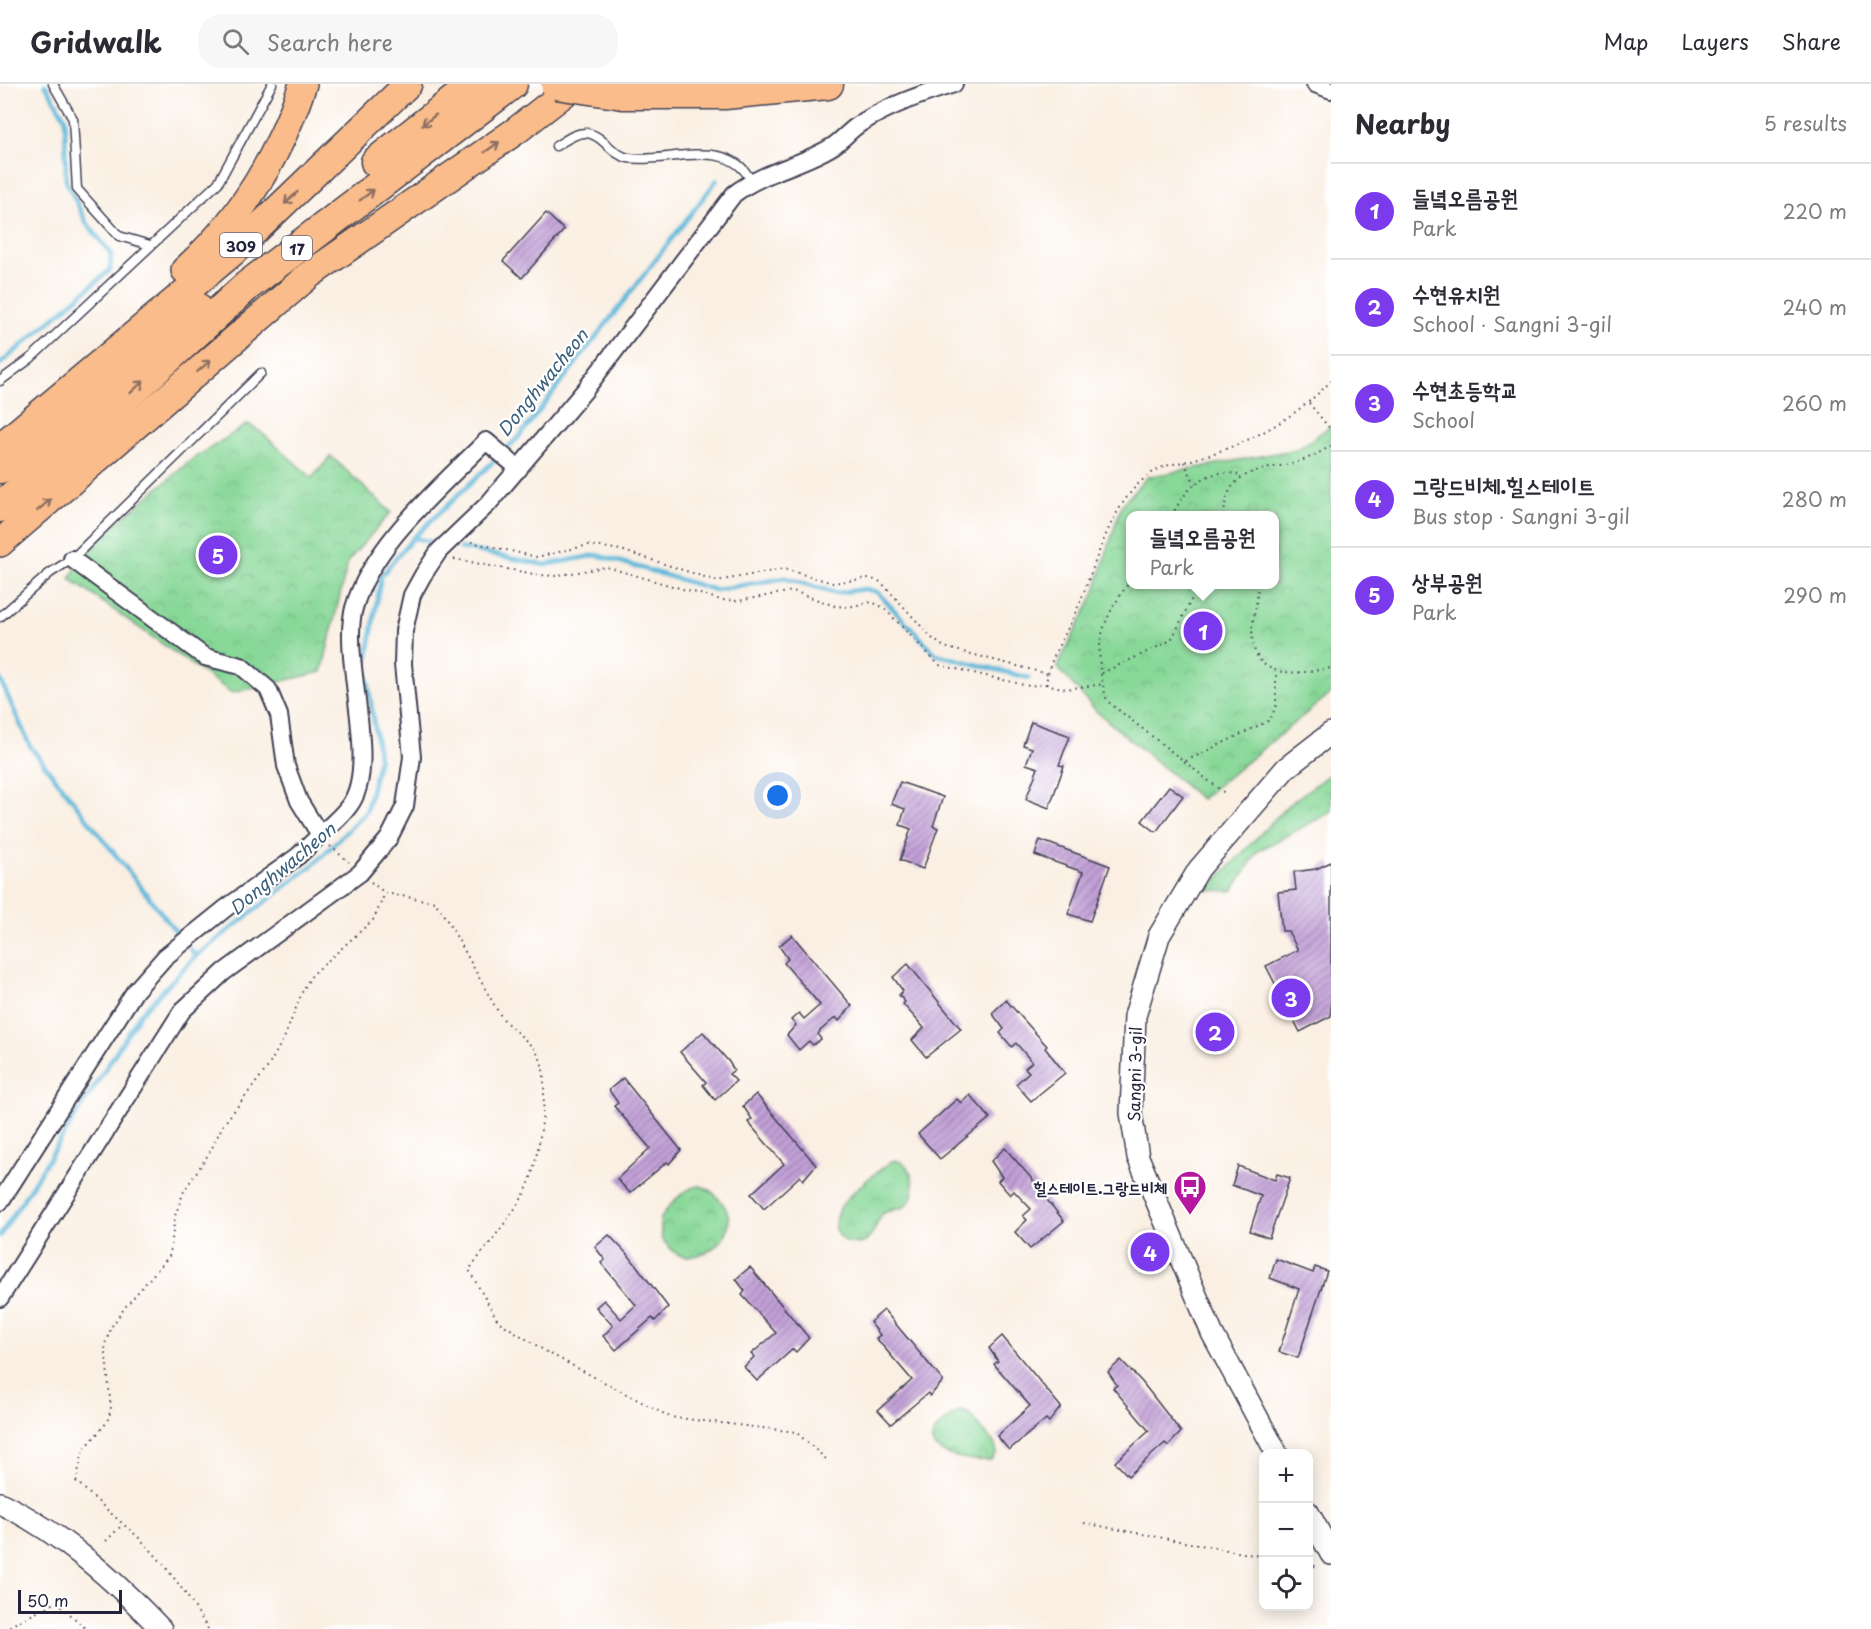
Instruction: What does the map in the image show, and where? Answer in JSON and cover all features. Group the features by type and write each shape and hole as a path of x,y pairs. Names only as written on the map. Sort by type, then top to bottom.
{"highway":[{"path":"80,408 164,290 209,249 244,206 285,132 303,84"},
{"name":"309","path":"0,447 80,408 148,321 232,254 408,84"},
{"name":"17","path":"0,507 80,408 235,274 475,84"},
{"name":"17","path":"0,468 248,286 512,84"},
{"path":"556,84 724,94 828,84"},
{"path":"0,543 309,274 517,130 576,84"},
{"path":"517,130 610,89"}],"street":[{"path":"0,1298 182,1011 224,972 357,870 389,838 405,806 412,757 403,664 404,631 412,596 423,574 439,552 585,390 734,194 751,181 796,164 833,146 859,124 891,106 954,84"},
{"path":"1315,84 1331,90"},
{"path":"0,1202 135,991 165,957 195,932 323,838 351,805 361,773 350,637 354,607 377,558 414,515 486,441 516,467"},
{"path":"72,559 205,657 241,666 268,689 279,715 286,766 299,801 323,838"},
{"name":"Sangni 3-gil","path":"1274,1449 1212,1333 1149,1188 1138,1157 1131,1113 1135,1016 1159,936 1199,869 1286,768 1331,733"},
{"path":"0,1503 24,1514 100,1569 161,1629"},
{"path":"1313,1521 1331,1554"}],"lane":[{"path":"53,84 73,119 77,189 119,236 150,245"},
{"path":"0,381 31,358 218,183 272,84"},
{"path":"556,146 584,133 593,134 614,153 624,157 641,160 697,154 720,157 745,169 751,181"},
{"path":"0,617 50,573 72,559 261,373"}],"path":[{"path":"1046,684 1052,657 1077,610 1111,521 1136,487 1162,468 1245,441 1287,420 1309,403 1331,381"},
{"path":"1309,403 1331,430"},
{"path":"1174,511 1182,495 1195,484 1225,472 1242,476 1300,461 1331,446"},
{"path":"1184,462 1195,484"},
{"path":"1225,511 1230,488 1242,476"},
{"path":"453,538 537,557 589,545 611,548 717,580 784,569 833,583 869,578 881,582 933,639 944,647 1048,674"},
{"path":"435,560 454,559 555,576 606,567 721,600 738,601 793,591 836,606 848,607 872,602 884,608 939,665 1029,686 1046,684 1065,689 1104,684"},
{"path":"1126,587 1107,615 1100,634 1102,673 1110,704 1227,795"},
{"path":"1102,673 1166,643 1173,637 1197,589"},
{"path":"1257,589 1253,622 1255,651 1260,660 1276,671 1299,675 1331,668"},
{"path":"1186,761 1270,720 1276,706 1276,671"},
{"path":"323,838 385,893 435,902 458,935 479,980 501,1017 541,1059 545,1089 540,1136 525,1194 469,1270 498,1321 545,1352 670,1417 796,1432 827,1460"},
{"path":"208,1629 170,1572 137,1537 122,1526 76,1481 83,1451 106,1422 111,1410 105,1344 112,1326 126,1306 170,1255 175,1216 184,1191 210,1152 223,1125 268,1067 285,1036 303,990 312,975 374,919 385,893"},
{"path":"1084,1523 1259,1556"},
{"path":"106,1541 122,1526"},
{"path":"4,1629 57,1602 63,1596"},
{"path":"57,1602 86,1629"}],"green space":[{"path":"248,424 261,432 312,478 331,456 391,512 348,561 322,672 232,693 70,579 86,549 191,460"},
{"path":"1331,426 1331,693 1201,799 1097,712 1057,667 1094,594 1121,506 1147,477 1298,449"},
{"path":"1331,773 1331,812 1258,851 1233,891 1207,890 1288,805"},
{"path":"895,1160 906,1166 912,1176 911,1200 904,1207 883,1213 867,1241 854,1244 845,1242 837,1231 835,1220 840,1209 859,1187"},
{"path":"697,1186 703,1187 717,1197 726,1209 729,1221 727,1232 720,1242 700,1255 689,1257 679,1255 662,1239 660,1220 676,1200 686,1191"},
{"path":"962,1411 968,1413 994,1443 997,1452 991,1460 946,1454 932,1443 933,1434 942,1424"}],"building":[{"path":"546,213 564,230 522,278 503,261"},
{"path":"1031,722 1070,736 1059,765 1064,766 1049,808 1026,799 1038,768 1026,764 1032,748 1023,745"},
{"path":"900,782 943,797 933,826 938,828 923,869 900,860 911,829 900,825 905,809 891,804"},
{"path":"1169,786 1183,796 1156,832 1142,821"},
{"path":"1040,840 1110,866 1090,921 1068,914 1083,872 1035,855"},
{"path":"1331,862 1331,1016 1300,1032 1266,966 1298,950 1288,931 1282,931 1278,892 1296,890 1294,872 1316,869"},
{"path":"792,935 852,1006 839,1021 836,1017 820,1031 818,1035 821,1039 813,1045 809,1041 799,1050 787,1035 796,1025 791,1020 799,1013 804,1019 820,1005 784,963 788,959 779,946"},
{"path":"908,964 961,1029 926,1057 912,1040 924,1028 903,1004 905,1002 899,995 903,991 893,977"},
{"path":"1006,1000 1047,1046 1045,1048 1065,1073 1031,1101 1016,1084 1029,1072 1025,1068 1032,1062 1016,1043 1012,1047 1000,1033 1004,1029 992,1013"},
{"path":"703,1032 729,1062 734,1070 729,1074 736,1081 715,1100 703,1085 706,1082 680,1052"},
{"path":"623,1078 681,1150 669,1164 667,1162 630,1193 617,1179 650,1148 614,1106 618,1103 609,1090"},
{"path":"756,1094 816,1165 803,1180 800,1176 764,1209 751,1194 784,1164 748,1122 752,1119 743,1106"},
{"path":"970,1095 990,1118 940,1159 918,1134 957,1099 961,1103"},
{"path":"1005,1148 1045,1194 1044,1196 1064,1221 1030,1249 1015,1232 1027,1220 1023,1216 1031,1209 1014,1191 1010,1195 998,1181 1002,1177 991,1161"},
{"path":"1238,1166 1275,1180 1277,1174 1290,1178 1269,1238 1250,1231 1261,1196 1232,1185"},
{"path":"609,1235 630,1257 668,1307 655,1321 652,1318 616,1350 603,1336 613,1326 596,1307 604,1300 621,1319 636,1305 601,1263 605,1260 595,1247"},
{"path":"1276,1259 1313,1273 1315,1267 1327,1271 1298,1358 1279,1352 1299,1289 1270,1278"},
{"path":"750,1267 809,1338 796,1352 793,1349 757,1381 744,1367 754,1357 751,1354 776,1333 742,1295 745,1291 736,1279"},
{"path":"884,1310 943,1381 930,1396 928,1393 891,1424 878,1410 912,1380 876,1338 880,1335 870,1322"},
{"path":"1002,1336 1061,1407 1049,1422 1046,1419 1009,1450 997,1436 1030,1406 994,1364 998,1361 989,1348"},
{"path":"1121,1360 1142,1382 1181,1432 1168,1446 1165,1443 1128,1476 1115,1462 1149,1431 1113,1388 1117,1385 1108,1372"}],"waterway":[{"path":"0,364 110,270 111,254 86,222 66,181 65,118 45,84"},
{"name":"Donghwacheon","path":"504,451 519,437 717,180"},
{"name":"Donghwacheon","path":"0,1236 140,1014 196,956 314,864 366,812 379,758 366,668 381,576 413,538 498,457"},
{"path":"414,538 432,542"},
{"path":"460,548 545,565 597,555 715,590 785,578 836,593 865,589 877,592 936,654 1029,678"},
{"path":"0,679 30,746 177,933"},
{"path":"190,949 196,956"}],"place":[{"name":"상부공원","path":"218,555"},
{"name":"들녘오름공원","path":"1203,631"},
{"name":"수현초등학교","path":"1291,998"},
{"name":"수현유치원","path":"1215,1032"},
{"name":"힐스테이트.그랑드비체","path":"1190,1216"},
{"name":"그랑드비체.힐스테이트","path":"1150,1252"}]}
